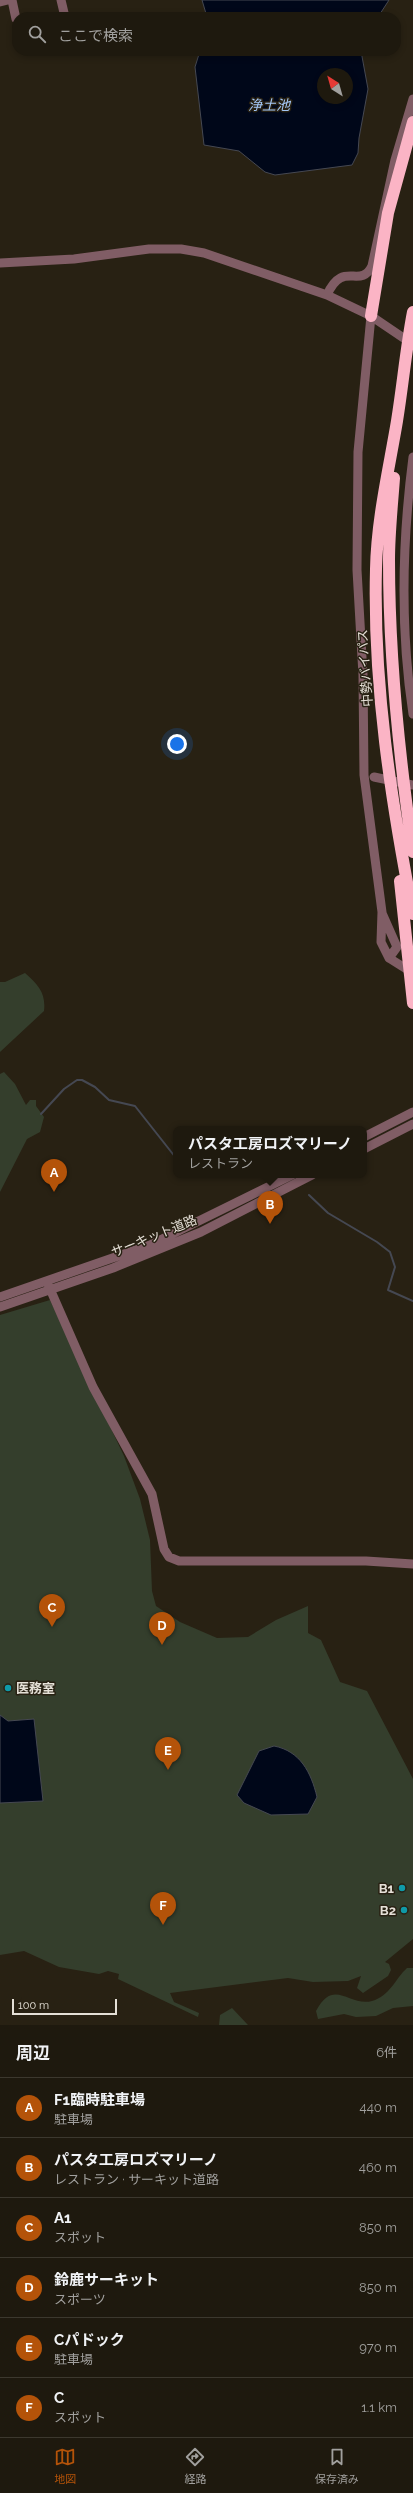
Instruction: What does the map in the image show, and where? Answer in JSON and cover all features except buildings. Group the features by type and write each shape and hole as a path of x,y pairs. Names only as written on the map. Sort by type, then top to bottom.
{"highway":[{"path":"371,316 388,212 413,122"},
{"name":"中勢バイパス","path":"412,317 381,518 376,567 376,618 380,700 396,826 413,914"},
{"name":"中勢バイパス","path":"397,419 390,529 390,583 396,709 409,788 413,852"},
{"path":"409,788 413,816"},
{"path":"396,826 408,970 413,1003"}],"street":[{"path":"0,2 8,0"},
{"path":"12,0 15,12"},
{"path":"61,0 64,12"},
{"path":"327,295 337,278 347,274 363,275 368,273 372,266 395,160 413,99"},
{"path":"0,263 30,262 149,249 181,249 220,257 327,295 371,316 413,345"},
{"path":"371,316 358,452 357,570 363,675 364,775 382,912 381,942 389,958 408,970"},
{"path":"413,457 406,521 404,569 408,675 413,714"},
{"path":"374,777 409,788"},
{"path":"382,912 397,947 389,958"},
{"path":"367,1135 413,1112"},
{"path":"367,1147 413,1124"},
{"name":"サーキット道路","path":"0,1297 47,1282 150,1245 286,1178"},
{"name":"サーキット道路","path":"0,1307 51,1291 201,1232 306,1178"},
{"path":"47,1282 93,1387 152,1494 164,1550 169,1557 179,1561 366,1561 413,1564"}],"green space":[{"path":"25,973 38,986 43,995 44,1011 0,1052 0,982 5,982"},
{"path":"4,1072 15,1084 26,1105 30,1100 36,1100 36,1106 44,1117 40,1132 27,1139 0,1192 0,1074"},
{"path":"50,1300 124,1456 140,1499 150,1540 152,1591 156,1606 180,1622 217,1638 248,1637 276,1620 308,1606 308,1633 321,1640 340,1682 367,1691 413,1779 413,1939 385,1962 389,1964 391,1970 388,1976 363,1993 357,1988 361,1976 348,1981 313,1982 288,1978 170,1993 174,2002 199,2013 198,2017 118,1979 119,1974 108,1971 99,1974 59,1967 24,1951 0,1955 0,1315"},
{"path":"407,1968 413,1968 413,2006 393,2008 376,2016 356,2017 344,2014 318,2019 316,2011 323,2001 329,1996 336,1994 364,2002 378,1999 388,1991"},
{"path":"232,2008 248,2025 219,2025 220,2015"}],"water":[{"path":"202,0 389,0 381,12 206,12"},
{"name":"浄土池","path":"198,56 362,56 368,89 359,138 358,153 352,165 275,175 265,172 239,151 204,145 195,67"},
{"path":"0,1715 8,1721 34,1719 43,1801 0,1803"},
{"path":"274,1746 291,1753 308,1771 317,1797 308,1814 271,1815 244,1803 237,1795 259,1751"}],"waterway":[{"path":"41,1114 64,1089 77,1080 82,1080 95,1087 109,1100 135,1106 173,1154"},
{"path":"309,1195 328,1213 377,1242 390,1252 395,1267 388,1290 413,1301"}],"place":[{"name":"F1臨時駐車場","path":"54,1192"},
{"name":"パスタ工房ロズマリーノ","path":"270,1224"},
{"name":"A1","path":"52,1627"},
{"name":"鈴鹿サーキット","path":"162,1645"},
{"name":"医務室","path":"8,1688"},
{"name":"Cパドック","path":"168,1770"},
{"name":"B1","path":"402,1888"},
{"name":"B2","path":"404,1910"},
{"name":"C","path":"163,1925"}]}
